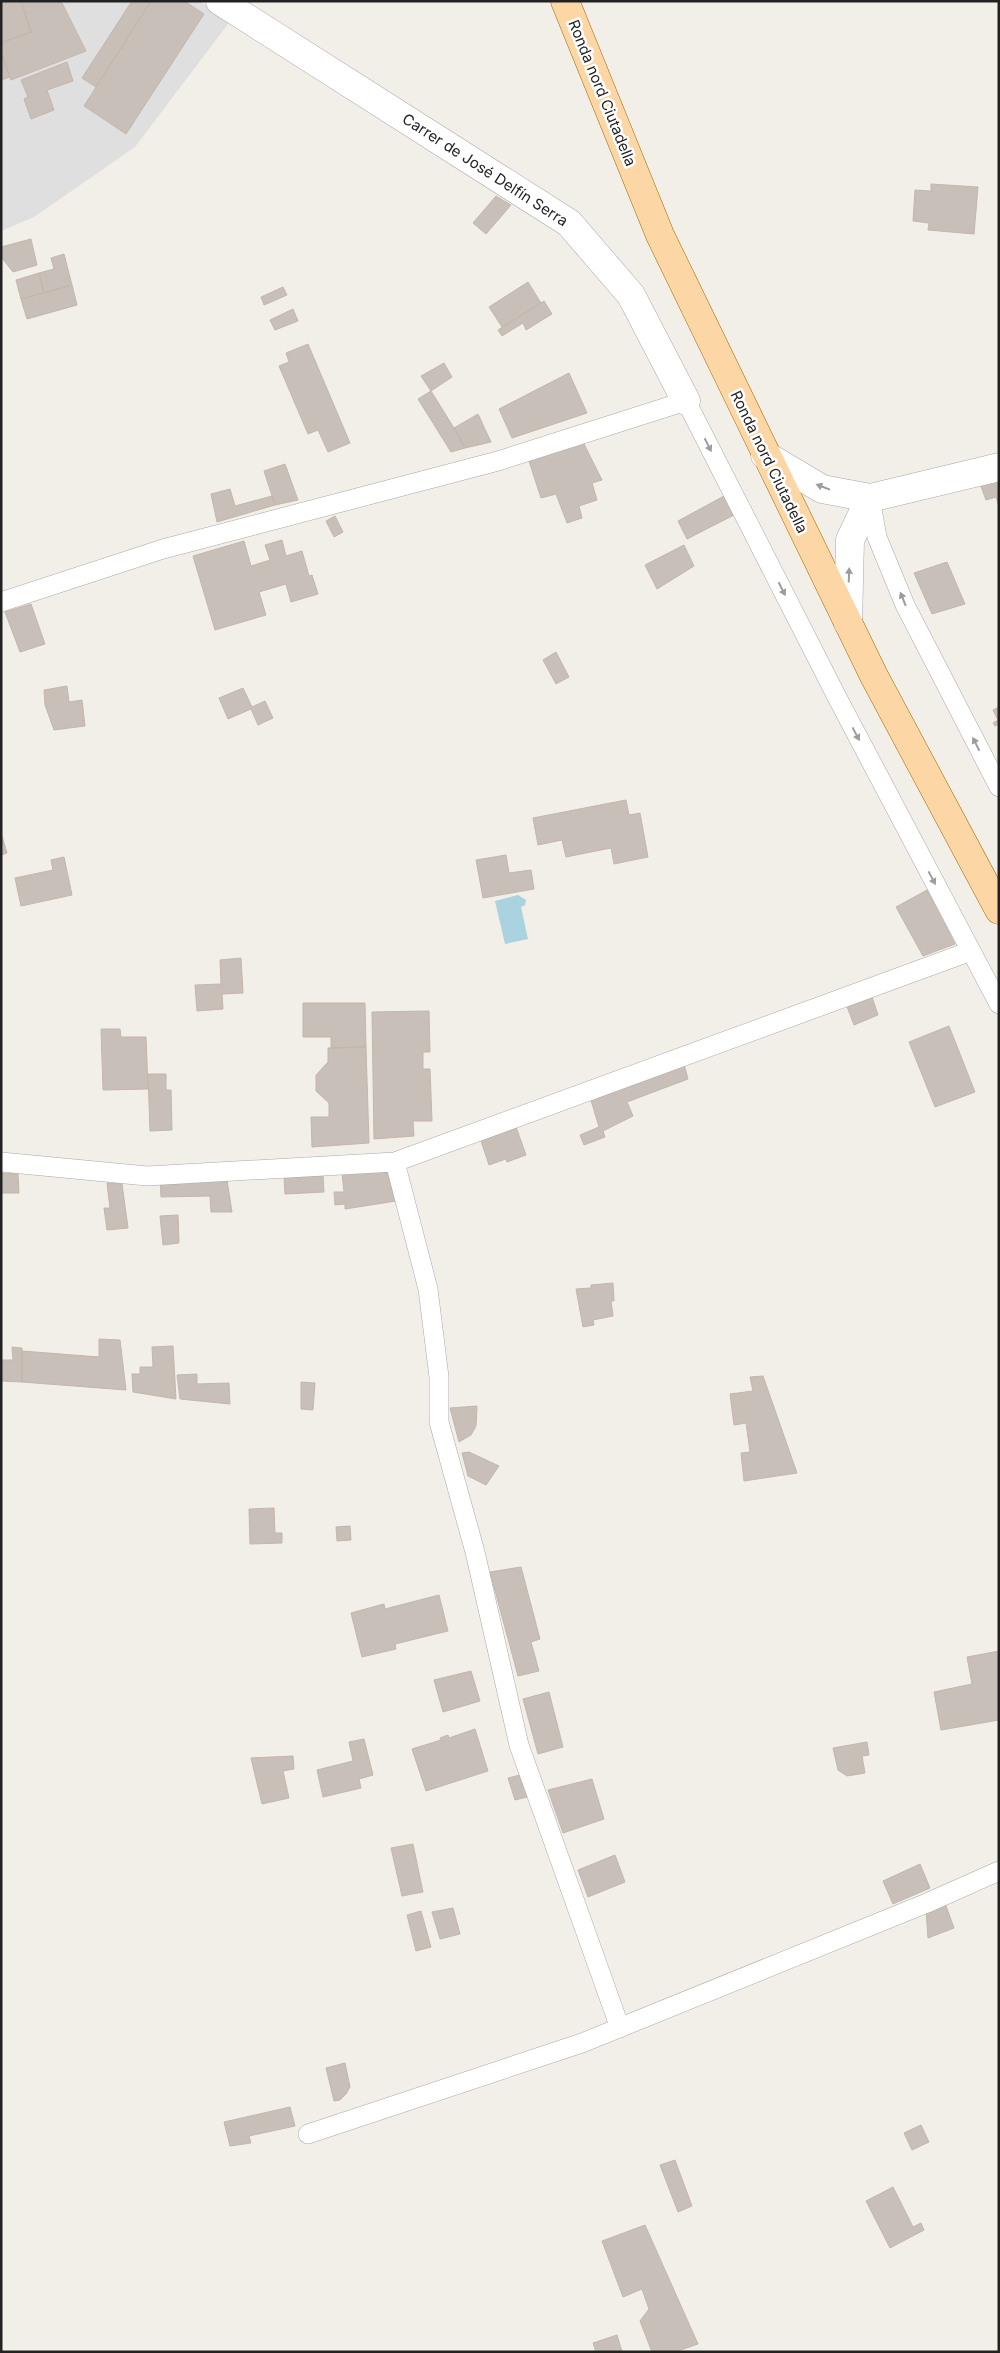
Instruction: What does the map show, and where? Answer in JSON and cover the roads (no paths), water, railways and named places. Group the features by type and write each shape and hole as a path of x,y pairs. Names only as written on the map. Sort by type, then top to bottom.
{"main road":[{"name":"Ronda nord Ciutadella","path":"565,1 660,235 848,624 999,910"}],"street":[{"name":"Carrer de José Delfín Serra","path":"220,1 569,223 631,295 686,401"},
{"path":"766,455 822,489 870,498 999,467"},
{"path":"848,624 850,540 870,498"}],"lane":[{"path":"1,602 163,549 498,461 686,401 839,701 999,1004"},
{"path":"870,498 878,537 905,605 999,787"},
{"path":"1,1162 148,1176 395,1162 971,951"},
{"path":"395,1162 428,1289 438,1377 439,1422 475,1552 520,1745 620,2028"},
{"path":"308,2134 582,2044 927,1903 999,1871"}],"water":[{"path":"518,895 526,900 525,905 521,907 528,939 505,944 495,901"}]}
